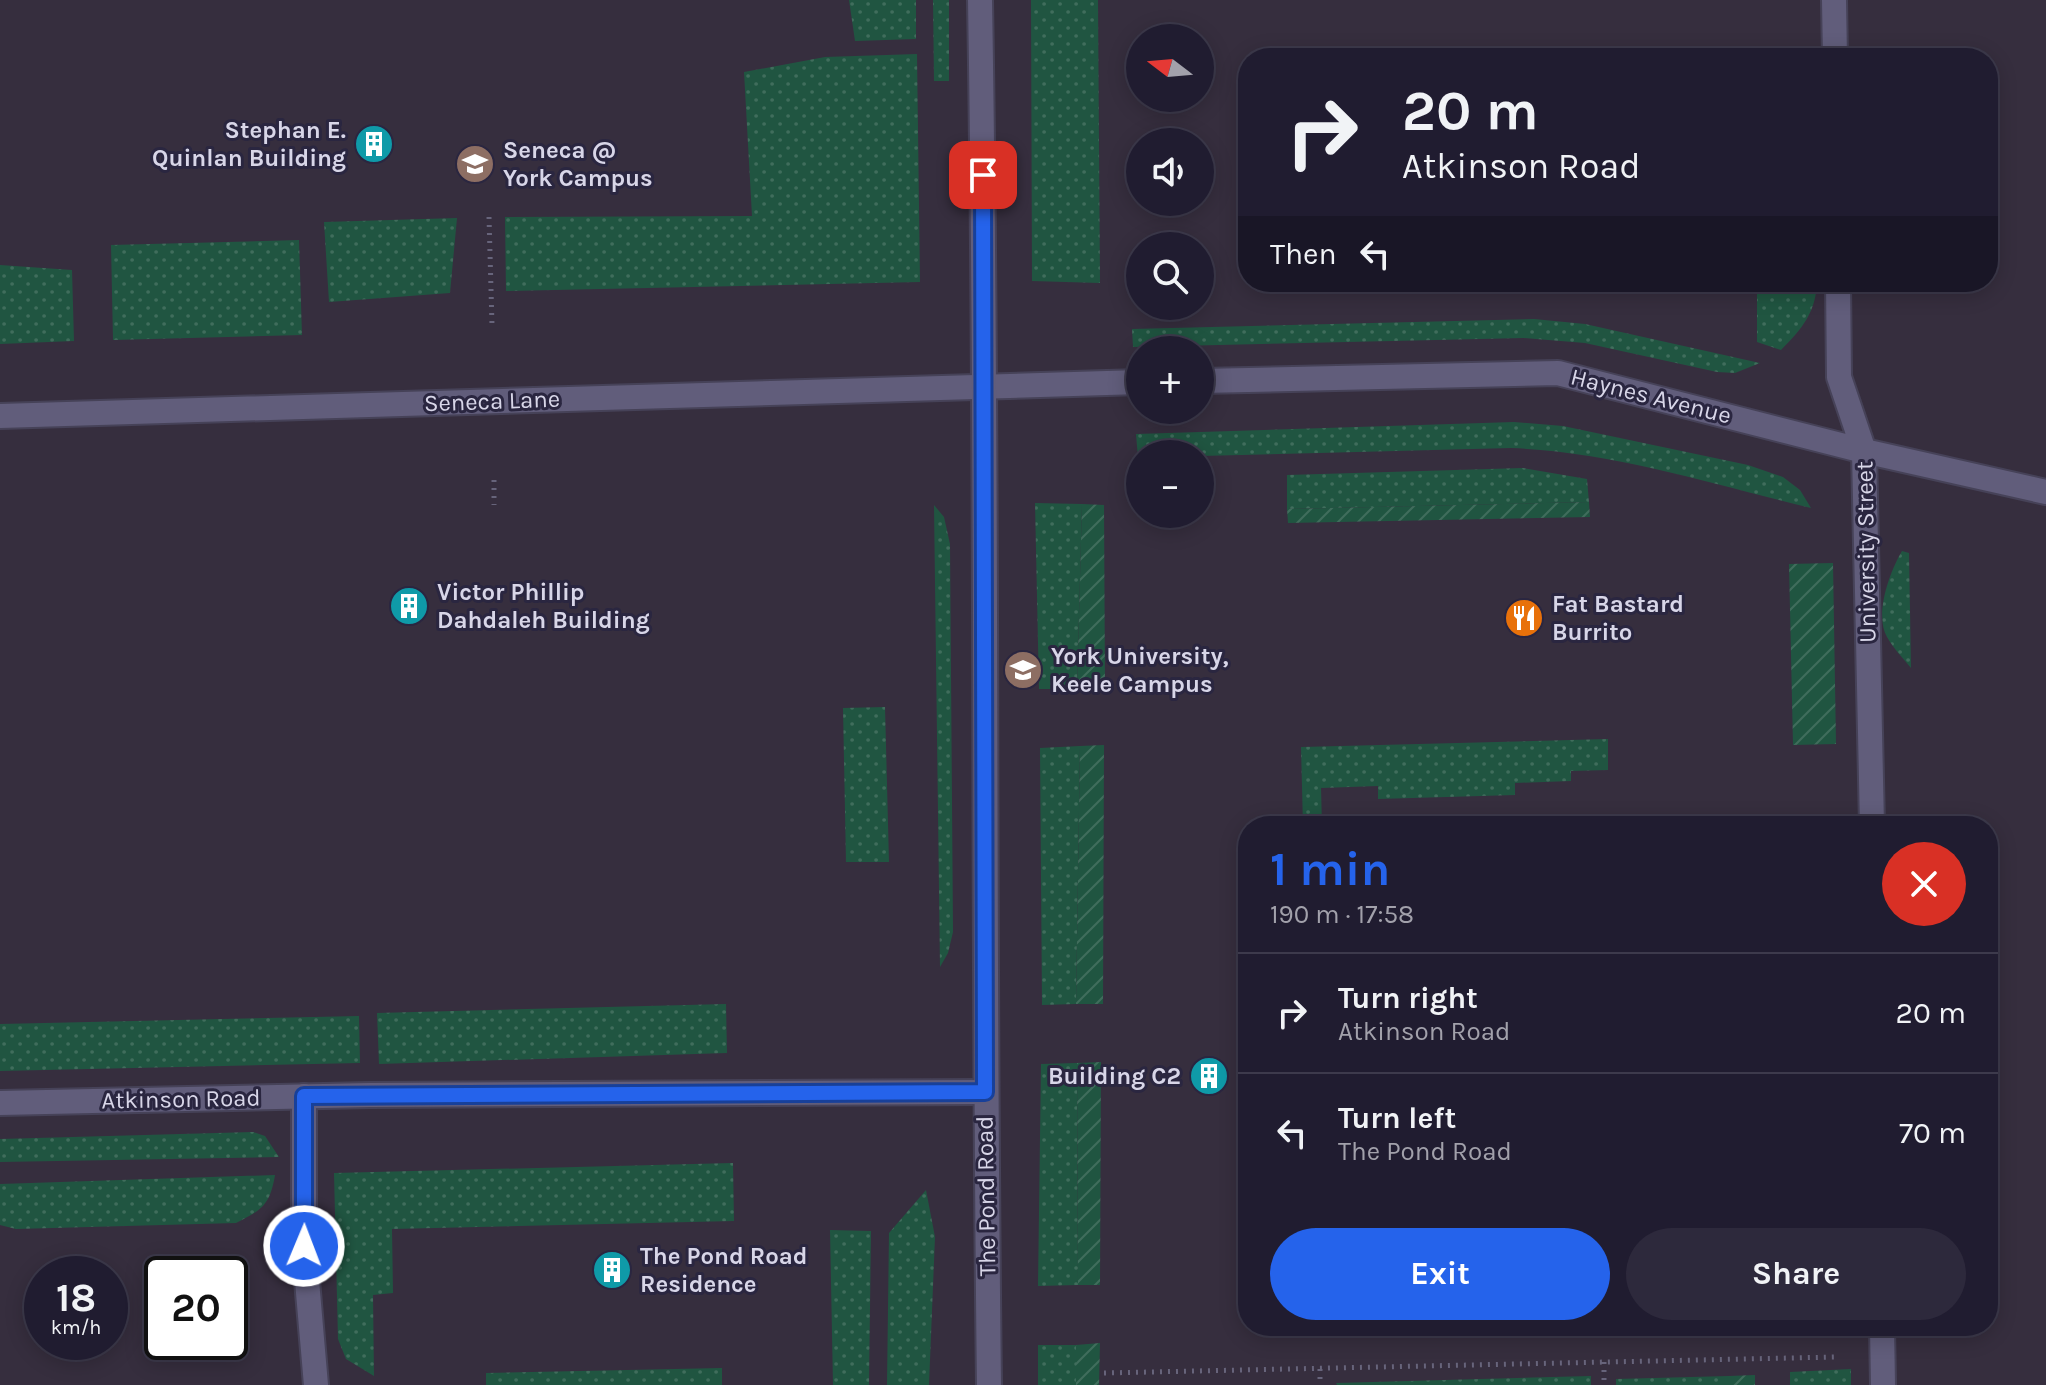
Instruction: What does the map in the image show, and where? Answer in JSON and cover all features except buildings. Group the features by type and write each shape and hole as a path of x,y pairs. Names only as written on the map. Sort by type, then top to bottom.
{"street":[{"name":"The Pond Road","path":"980,0 985,386 985,1092 989,1385"},
{"path":"1834,0 1835,48"},
{"name":"University Street","path":"1838,292 1839,377 1864,451 1872,816"},
{"name":"Haynes Avenue","path":"1214,381 1558,373 1864,451 2046,492"},
{"path":"985,386 1126,382"},
{"name":"Seneca Lane","path":"0,416 985,386"},
{"name":"Atkinson Road","path":"0,1103 304,1096 985,1092"},
{"path":"304,1096 304,1246 316,1385"},
{"path":"1882,1336 1883,1385"}],"path":[{"path":"489,217 492,325"},
{"path":"494,480 494,505"},
{"path":"1104,1373 1836,1357"},
{"path":"1604,1362 1604,1385"},
{"path":"1320,1369 1320,1385"}],"shaded area":[{"name":"York University, Keele Campus","path":"0,0 2046,0 2046,1385 0,1385"}],"green space":[{"path":"849,0 916,0 916,39 855,41"},
{"path":"933,0 949,0 949,81 934,81"},
{"path":"1031,0 1098,0 1100,283 1032,281"},
{"path":"917,54 920,282 506,291 505,217 752,216 744,72 825,57"},
{"path":"457,218 450,293 329,302 324,222"},
{"path":"299,240 302,335 113,340 111,245"},
{"path":"0,265 72,270 74,341 0,344"},
{"path":"1757,292 1816,292 1806,319 1781,350 1757,342"},
{"path":"1534,319 1585,324 1760,363 1735,373 1717,372 1585,343 1524,338 1214,345 1214,336 1132,336 1132,329"},
{"path":"1514,422 1563,426 1748,465 1783,477 1800,490 1811,508 1662,470 1549,451 1511,448 1214,456 1214,440 1136,440 1136,434"},
{"path":"1523,468 1587,479 1589,502 1287,509 1287,475"},
{"path":"1589,502 1590,517 1288,523 1287,509"},
{"path":"1035,503 1082,504 1077,689 1039,689"},
{"path":"1082,504 1104,505 1105,688 1077,689"},
{"path":"934,505 944,517 950,544 953,932 948,953 940,967"},
{"path":"1902,551 1909,553 1911,668 1887,637 1882,617 1889,581"},
{"path":"1833,563 1836,744 1793,745 1789,564"},
{"path":"885,707 889,862 846,862 843,708"},
{"path":"1608,739 1608,770 1571,771 1571,781 1515,783 1515,795 1378,799 1378,786 1321,788 1322,816 1303,816 1301,747"},
{"path":"1104,745 1103,1004 1076,1004 1080,746"},
{"path":"1080,746 1076,1004 1042,1005 1040,748"},
{"path":"726,1004 727,1053 379,1064 377,1013"},
{"path":"359,1016 360,1063 0,1071 0,1024"},
{"path":"1101,1062 1100,1285 1078,1285 1077,1063"},
{"path":"1077,1063 1078,1285 1038,1286 1041,1064"},
{"path":"253,1132 265,1136 279,1157 0,1162 0,1139"},
{"path":"733,1163 734,1221 392,1229 393,1293 373,1295 374,1376 346,1359 338,1339 334,1173"},
{"path":"275,1175 263,1205 236,1223 16,1229 0,1225 0,1184"},
{"path":"926,1190 935,1237 929,1385 887,1385 889,1233"},
{"path":"830,1230 871,1231 869,1385 833,1385"},
{"path":"1100,1343 1099,1385 1076,1385 1076,1345"},
{"path":"1038,1345 1076,1345 1076,1385 1038,1385"},
{"path":"722,1368 722,1385 486,1385 486,1373"},
{"path":"1851,1369 1851,1385 1790,1385 1790,1372"},
{"path":"1755,1375 1755,1385 1729,1385 1729,1376"},
{"path":"1591,1376 1591,1385 1336,1383"},
{"path":"1729,1376 1729,1385 1616,1385 1616,1379"}],"place":[{"name":"Stephan E. Quinlan Building","path":"374,144"},
{"name":"Seneca @ York Campus","path":"475,164"},
{"name":"Victor Phillip Dahdaleh Building","path":"409,606"},
{"name":"Fat Bastard Burrito","path":"1524,618"},
{"name":"York University, Keele Campus","path":"1023,670"},
{"name":"Building C2","path":"1209,1076"},
{"name":"The Pond Road Residence","path":"612,1270"}],"route":[{"path":"304,1246 304,1096 985,1092 983,175"}]}
